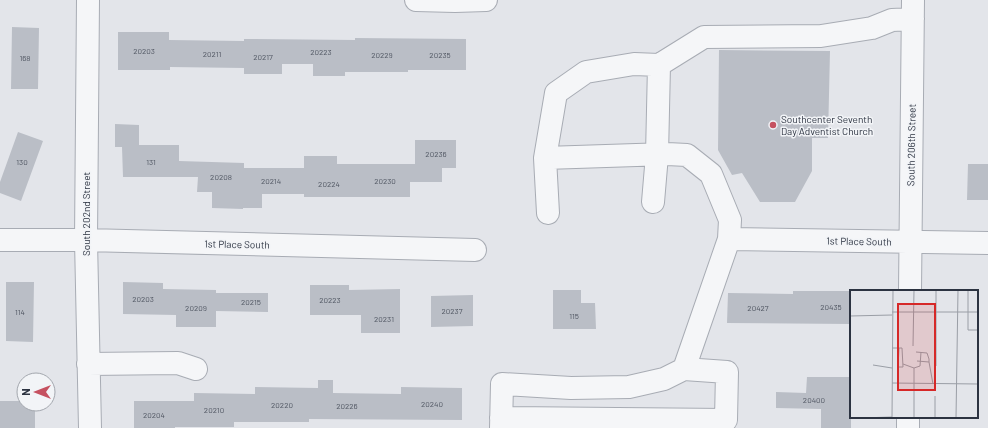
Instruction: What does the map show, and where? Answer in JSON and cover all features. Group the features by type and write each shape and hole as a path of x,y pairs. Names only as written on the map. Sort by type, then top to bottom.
{"street":[{"name":"South 202nd Street","path":"88,0 86,240 90,428"},
{"path":"416,0 486,0"},
{"path":"548,213 545,158 556,93 586,72 634,64 659,65 704,37 821,36 872,28 913,10"},
{"name":"South 206th Street","path":"910,290 913,10"},
{"path":"653,202 657,155 659,65"},
{"path":"545,158 687,155 711,174 730,220 729,238 684,369"},
{"name":"1st Place South","path":"729,238 988,243"},
{"name":"1st Place South","path":"0,240 86,240 475,250"},
{"path":"88,364 178,363 196,369"},
{"path":"684,369 727,372 726,420 501,423 502,384 571,388 629,387 664,379 684,369"}],"building":[{"path":"12,27 39,28 38,89 11,89"},
{"path":"118,32 169,32 169,40 355,40 355,38 466,39 466,70 345,72 345,76 313,76 313,64 282,64 282,74 244,74 244,68 170,67 170,70 118,70"},
{"name":"Southcenter Seventh Day Adventist Church","path":"719,50 830,51 828,138 812,138 812,171 795,202 760,202 742,173 732,175 718,150"},
{"path":"115,124 139,125 139,145 179,145 179,161 244,163 244,168 304,168 304,156 337,156 337,164 415,164 415,140 456,140 456,168 442,168 442,182 410,182 410,197 304,197 304,194 262,194 262,208 212,208 212,192 197,192 198,177 123,177 122,147 115,147"},
{"path":"18,132 43,141 21,201 0,193 0,182"},
{"path":"968,164 988,164 988,200 967,200"},
{"path":"6,282 34,282 33,342 6,341"},
{"path":"123,282 163,283 163,289 216,290 216,293 268,293 268,312 216,311 216,327 176,327 176,315 123,314"},
{"path":"310,285 349,285 349,290 400,289 400,333 361,333 361,315 310,315"},
{"path":"553,290 581,290 581,303 595,303 596,329 553,329"},
{"path":"793,291 850,291 850,324 727,323 728,293 793,294"},
{"path":"473,295 473,326 431,327 431,296"},
{"path":"807,377 850,377 851,428 821,428 821,409 776,408 776,392 806,393"},
{"path":"318,380 333,380 333,393 401,394 401,387 462,388 462,420 309,419 309,422 234,422 234,427 134,428 134,401 194,401 194,393 255,394 255,387 318,388"},
{"path":"0,401 16,401 16,412 35,412 35,428 0,428"}],"place":[{"name":"Southcenter Seventh Day Adventist Church","path":"773,125"}]}
